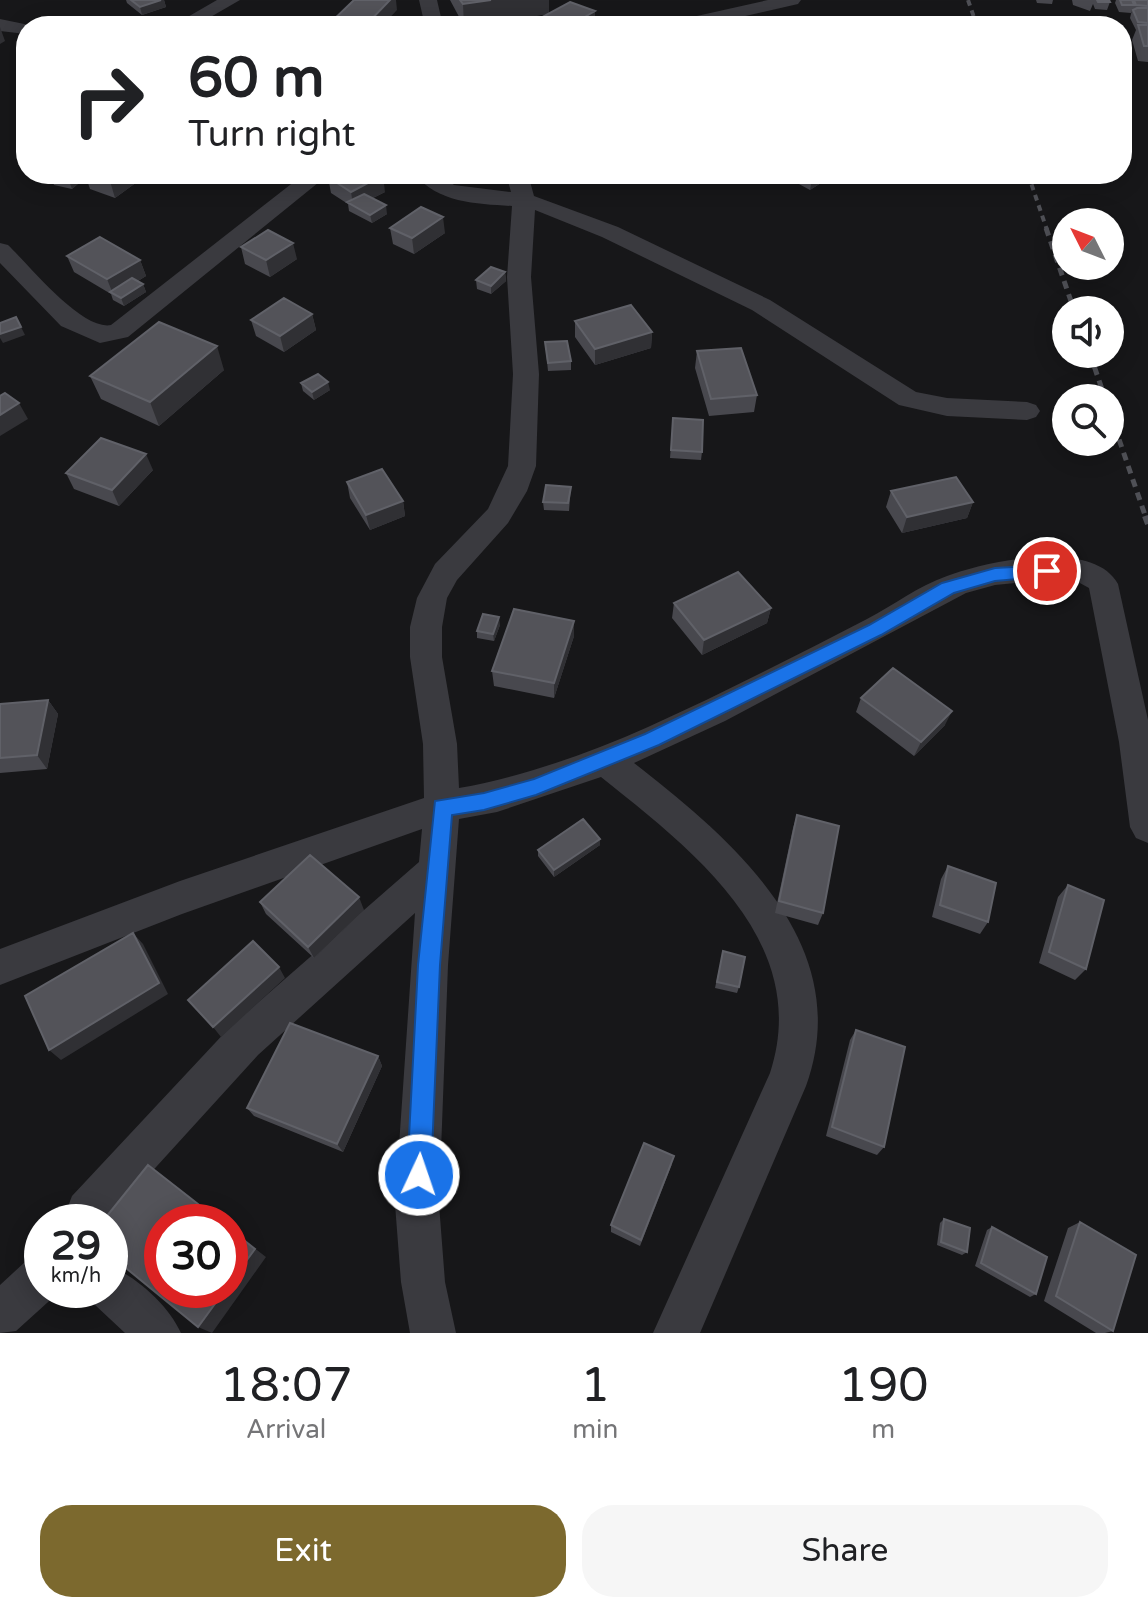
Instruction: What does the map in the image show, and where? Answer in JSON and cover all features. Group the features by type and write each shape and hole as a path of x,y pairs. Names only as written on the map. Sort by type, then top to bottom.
{"street":[{"path":"200,16 231,0"},
{"path":"721,16 792,0"},
{"path":"1,254 70,320 100,335 119,331 305,184"},
{"path":"439,184 447,190 478,197 521,187 573,216 761,305 908,399 947,407 1027,411"},
{"path":"433,1333 423,1282 417,1204 429,965 442,807 440,744 426,657 426,627 432,598 446,572 498,516 513,491 522,466 526,374 519,277 521,187"},
{"path":"0,967 180,898 442,807 484,801 536,787 652,740 875,630 949,587 995,574 1074,569 1092,574 1103,584 1136,742 1148,827"},
{"path":"603,759 686,825 726,863 761,906 781,950 794,990 800,1033 793,1065 727,1227 676,1333"},
{"path":"93,1204 244,1041 439,868"},
{"path":"0,1315 24,1293"},
{"path":"128,1305 158,1333"}],"building":[{"path":"131,0 161,0 140,7"},
{"path":"354,0 390,0 375,16 337,16"},
{"path":"460,0 491,0 463,4"},
{"path":"1120,0 1132,0 1134,5 1122,5"},
{"path":"1134,0 1148,0 1148,6 1136,5"},
{"path":"570,2 595,11 586,16 544,16"},
{"path":"1148,8 1148,23 1138,22 1133,10"},
{"path":"1138,25 1148,25 1148,46 1144,46"},
{"path":"339,184 366,184 351,192"},
{"path":"364,194 386,205 370,215 347,202"},
{"path":"421,207 443,217 412,238 390,228"},
{"path":"268,230 293,243 266,260 241,247"},
{"path":"100,237 140,260 107,279 67,256"},
{"path":"491,267 505,272 491,286 476,280"},
{"path":"132,278 143,284 121,298 110,292"},
{"path":"284,298 312,314 280,336 251,320"},
{"path":"631,305 652,332 595,349 575,321"},
{"path":"16,317 21,327 0,334 0,323"},
{"path":"159,322 217,346 150,402 90,376"},
{"path":"567,341 571,361 548,363 545,342"},
{"path":"741,348 757,395 711,399 697,351"},
{"path":"318,374 328,382 312,392 301,383"},
{"path":"5,393 19,403 0,415 0,396"},
{"path":"673,418 703,420 702,452 671,450"},
{"path":"101,438 146,454 112,490 66,473"},
{"path":"382,469 403,501 366,515 347,482"},
{"path":"956,477 973,502 907,517 891,491"},
{"path":"546,485 571,487 568,503 543,502"},
{"path":"738,572 771,608 704,640 674,603"},
{"path":"514,609 574,621 554,683 492,671"},
{"path":"483,614 499,617 493,634 477,631"},
{"path":"893,668 952,711 921,742 861,698"},
{"path":"48,700 37,755 0,758 0,704"},
{"path":"797,815 839,826 823,913 779,901"},
{"path":"583,819 600,839 554,870 538,850"},
{"path":"310,855 359,897 308,947 260,902"},
{"path":"948,866 996,883 988,922 940,905"},
{"path":"1068,885 1104,900 1086,969 1049,952"},
{"path":"133,933 159,983 49,1050 25,996"},
{"path":"253,941 279,967 213,1027 188,1000"},
{"path":"723,951 745,957 739,987 717,982"},
{"path":"290,1023 378,1056 337,1144 247,1108"},
{"path":"856,1030 905,1047 884,1147 832,1127"},
{"path":"644,1143 674,1156 641,1240 611,1225"},
{"path":"148,1165 198,1204 144,1204 144,1283 128,1270 128,1204 117,1204"},
{"path":"944,1219 970,1228 967,1252 941,1242"},
{"path":"1080,1222 1136,1255 1113,1331 1056,1296"},
{"path":"992,1227 1047,1257 1036,1294 981,1263"},
{"path":"248,1243 255,1249 248,1259"},
{"path":"175,1308 212,1308 198,1327"}],"railway":[{"path":"968,0 974,16"},
{"path":"1031,184 1047,230"},
{"path":"1046,228 1069,296"},
{"path":"1095,368 1100,384"},
{"path":"1124,454 1146,518"},
{"path":"1145,516 1148,524"}],"route":[{"path":"419,1175 429,965 442,807 484,801 536,787 652,740 875,630 949,587 995,574 1047,571"}]}
